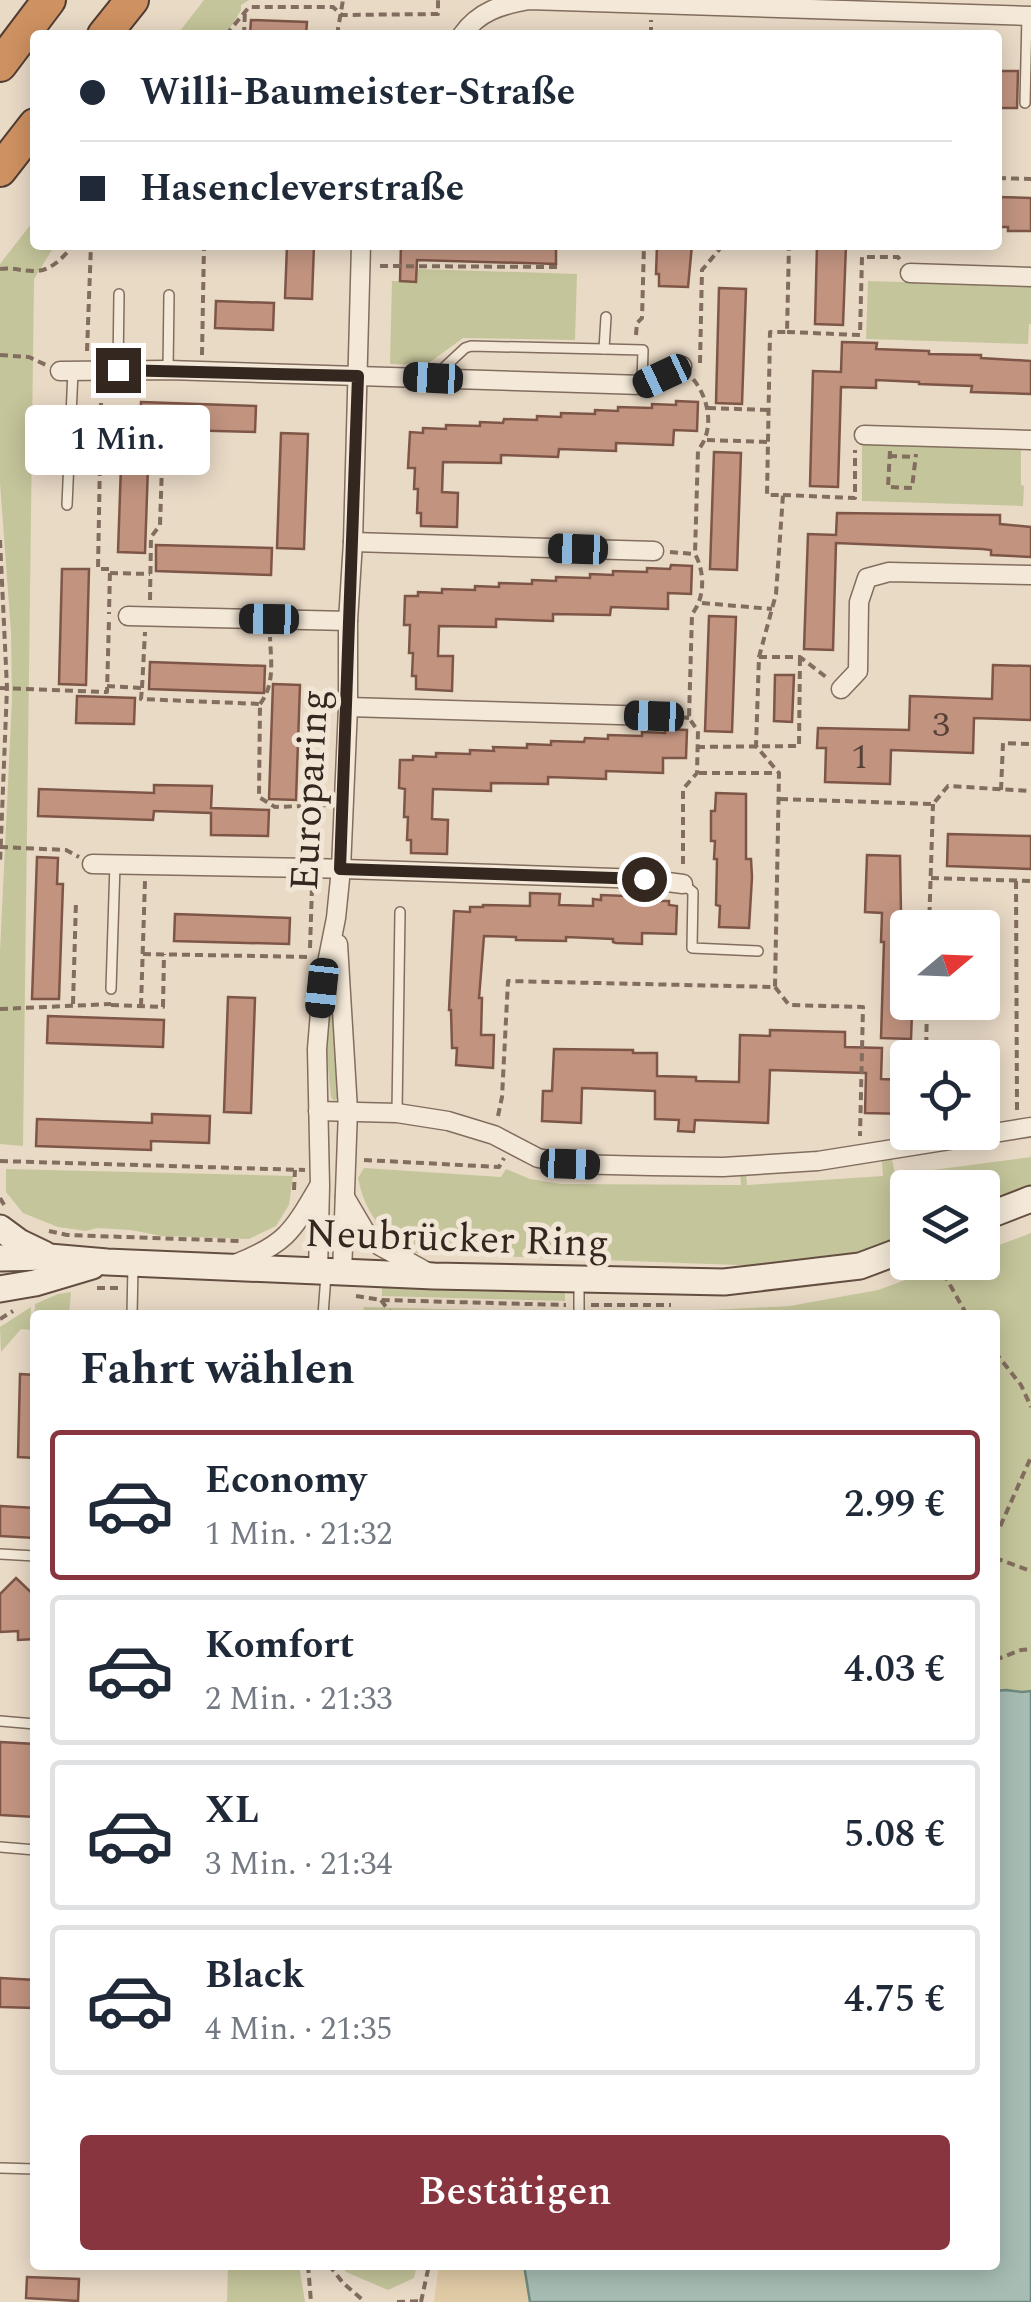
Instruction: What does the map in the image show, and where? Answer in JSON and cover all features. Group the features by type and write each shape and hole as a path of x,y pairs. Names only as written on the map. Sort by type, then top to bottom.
{"highway":[{"path":"0,64 50,0"},
{"path":"108,30 132,0"},
{"path":"0,170 30,131"}],"main road":[{"path":"1000,1211 1031,1199"},
{"path":"4,1219 20,1242 48,1257"},
{"name":"Neubrücker Ring","path":"0,1258 434,1276 724,1282 860,1266 890,1255"},
{"path":"0,1289 120,1262"},
{"path":"0,1307 35,1283"}],"street":[{"path":"467,30 479,17 500,5 530,0 902,6 1029,16"},
{"name":"Europaring","path":"329,1272 320,1178 316,1049 340,869 361,250"},
{"path":"910,273 1031,277"},
{"path":"73,371 201,370 642,385 682,366"},
{"path":"864,436 1031,440"},
{"path":"353,542 654,552"},
{"path":"841,689 858,672 859,602 867,578 890,572 1031,575"},
{"path":"141,617 348,621"},
{"path":"348,707 654,716"},
{"path":"92,864 644,879 683,884"},
{"name":"Europaring","path":"329,1272 345,1197 348,1110 336,918"},
{"path":"318,1111 397,1112 448,1121 494,1136 538,1158 570,1164 651,1166 723,1167 818,1161 1024,1128"},
{"path":"227,1267 278,1244 290,1232 320,1178"},
{"path":"345,1197 365,1231 380,1246 434,1276"}],"lane":[{"path":"1024,104 1029,16"},
{"path":"118,370 119,294"},
{"path":"168,370 169,294"},
{"path":"604,349 606,318"},
{"path":"433,378 471,346 643,350 642,385"},
{"path":"67,506 73,371"},
{"path":"111,989 115,864"},
{"path":"683,884 693,892 692,948 758,951"},
{"path":"397,1112 400,912"},
{"path":"120,1262 131,1310"},
{"path":"324,1310 329,1272"},
{"path":"579,1310 580,1278"},
{"path":"0,1554 30,1556"},
{"path":"0,1722 30,1724"},
{"path":"0,1847 30,1850"},
{"path":"0,2168 30,2169"}],"path":[{"path":"339,30 343,0"},
{"path":"230,30 249,7 333,7 342,15 438,17 438,0"},
{"path":"244,30 245,10"},
{"path":"1002,178 1031,180"},
{"path":"0,269 14,267 40,272 60,262 70,250"},
{"path":"0,355 29,357 73,371 90,250"},
{"path":"201,370 204,250"},
{"path":"636,350 636,324 642,318 644,250"},
{"path":"700,387 702,270 719,250"},
{"path":"787,332 788,250"},
{"path":"864,436 855,436 855,498 766,495 770,332 860,334 862,257 898,257 910,273"},
{"path":"360,265 558,267"},
{"path":"682,366 700,387 708,408 707,440 698,450 696,554 702,566 701,603 692,614 690,666 689,718 698,731 697,773 683,789 683,884"},
{"path":"0,688 107,692 110,569 98,568 102,403"},
{"path":"708,408 768,410"},
{"path":"102,433 163,435 160,526 151,537 150,574 141,617 142,699 260,704"},
{"path":"892,436 888,487 912,488 917,437"},
{"path":"707,440 768,442"},
{"path":"889,456 914,457"},
{"path":"783,495 776,594 759,657 756,746 779,773 775,987 789,1005 863,1007 860,1155"},
{"path":"0,540 7,688 0,864"},
{"path":"654,552 696,554"},
{"path":"110,573 150,574"},
{"path":"701,603 772,610"},
{"path":"269,619 272,678 260,704 259,797 275,807 343,805"},
{"path":"759,657 800,658 841,689"},
{"path":"697,746 799,746 800,658"},
{"path":"107,686 142,688"},
{"path":"1001,790 1003,743 1031,744"},
{"path":"697,773 779,773"},
{"path":"929,910 933,804 948,786 1031,792"},
{"path":"779,799 933,804"},
{"path":"0,847 66,850 92,864"},
{"path":"142,1006 146,865"},
{"path":"142,954 310,958 312,868"},
{"path":"930,878 1031,881"},
{"path":"1016,880 1024,1128"},
{"path":"73,1004 76,901"},
{"path":"0,1008 73,1004 163,1006 164,954"},
{"path":"494,1136 502,1097 508,981 775,987"},
{"path":"111,989 111,1005"},
{"path":"347,1159 499,1166 512,1145"},
{"path":"0,1161 295,1170 320,1178"},
{"path":"294,1201 295,1170"},
{"path":"0,1198 4,1219"},
{"path":"42,1230 67,1235 244,1242"},
{"path":"948,1280 965,1310"},
{"path":"380,1300 388,1310"},
{"path":"1000,1358 1021,1384 1031,1407"},
{"path":"1000,1527 1031,1457"},
{"path":"1000,1560 1031,1571"},
{"path":"1000,1658 1031,1649"},
{"path":"308,2270 311,2302"},
{"path":"333,2270 366,2302"},
{"path":"397,2302 421,2302 429,2270"}],"green space":[{"path":"204,0 249,0 241,5 229,30 181,30"},
{"path":"30,225 30,250 52,250 34,279 23,1146 0,1144 0,952 12,699 0,483 0,264"},
{"path":"417,269 577,274 575,340 463,338 426,365 390,364 392,281 416,282"},
{"path":"868,281 1031,286 1028,344 866,339"},
{"path":"862,443 1021,449 1023,506 862,501"},
{"path":"333,1005 337,1099 334,1101 326,1048"},
{"path":"1031,1157 1031,1189 1000,1202 1000,1170 933,1170"},
{"path":"892,1159 890,1245 848,1258 764,1266 415,1253 390,1243 392,1237 370,1211 358,1178 364,1168 501,1177 506,1169 530,1179 561,1184 741,1185 740,1169 746,1169 747,1185 883,1176 882,1160"},
{"path":"6,1169 293,1176 289,1205 276,1226 249,1239 58,1227 23,1213 6,1192"},
{"path":"1031,1233 1031,1691 1000,1691 1000,1310 710,1310 790,1306 878,1290 905,1280 1000,1280 1000,1245"},
{"path":"382,1286 565,1292 565,1301 382,1296"},
{"path":"71,1292 69,1310 35,1310 35,1304"},
{"path":"31,1307 30,1330 21,1329 1,1352 0,1327"},
{"path":"364,1307 485,1310 363,1310"},
{"path":"228,2270 300,2270 305,2302 227,2302"},
{"path":"416,2270 414,2278 388,2290 346,2272"}],"sand":[{"path":"438,2270 525,2270 530,2302 434,2302"}],"shaded area":[{"path":"1000,1691 1031,1691 1031,2302 530,2302 525,2270 1000,2270"}],"building":[{"path":"251,20 307,22 306,30 250,30"},
{"path":"1002,71 1018,71 1017,108 1002,108"},
{"path":"1002,197 1031,198 1031,231 1008,231 1008,227 1002,227"},
{"path":"287,250 314,250 312,299 285,298"},
{"path":"401,250 556,250 556,264 417,260 416,282 400,281"},
{"path":"657,250 692,250 688,287 659,286"},
{"path":"817,250 846,250 843,325 815,324"},
{"path":"719,288 746,289 742,404 716,403"},
{"path":"216,301 274,303 273,330 215,328"},
{"path":"842,342 877,343 876,349 1031,361 1031,394 971,392 972,386 876,380 876,388 841,387 838,487 810,486 813,371 841,372"},
{"path":"676,401 698,402 697,431 674,430 673,445 616,443 616,451 559,449 558,457 501,455 501,463 443,462 442,492 458,493 457,527 421,526 418,489 414,489 415,468 408,468 410,432 446,429 446,425 503,423 504,419 561,417 561,413 595,414 595,410 618,411 618,407 652,408 652,404 676,405"},
{"path":"141,402 256,406 255,432 140,429"},
{"path":"281,433 308,434 304,549 277,548"},
{"path":"122,437 149,437 145,553 118,552"},
{"path":"714,452 741,453 737,570 710,569"},
{"path":"837,513 1000,515 1000,524 1031,527 1031,557 991,555 991,550 982,549 836,543 833,650 804,649 808,534 836,535"},
{"path":"156,545 272,548 271,575 156,571"},
{"path":"671,565 692,566 691,594 668,593 668,609 611,607 610,615 553,614 553,621 496,619 496,627 439,626 438,656 453,656 452,691 416,689 413,653 409,653 410,625 404,625 405,596 442,593 442,589 499,587 499,583 556,581 556,577 590,578 590,574 613,575 613,571 647,572 647,568 670,569"},
{"path":"62,569 89,569 86,685 59,684"},
{"path":"709,616 736,617 732,732 705,731"},
{"path":"150,662 265,666 264,693 149,689"},
{"path":"993,665 1031,666 1031,720 974,718 973,753 891,750 890,784 825,782 826,748 817,748 818,728 909,730 910,696 992,699"},
{"path":"775,675 794,675 792,722 774,721"},
{"path":"273,684 300,685 296,800 269,799"},
{"path":"77,696 135,698 134,724 76,723"},
{"path":"665,729 687,730 686,758 663,758 663,773 606,771 606,779 548,777 548,784 491,783 491,791 433,789 432,819 448,820 447,854 411,853 408,817 404,817 405,789 399,788 400,760 436,757 436,753 494,751 493,747 551,745 551,741 584,742 585,738 608,739 608,735 642,736 642,732 665,733"},
{"path":"154,785 212,786 211,808 269,810 268,836 211,835 211,813 154,811 153,820 38,816 39,789 154,793"},
{"path":"716,793 746,794 746,859 751,859 752,877 749,928 719,927 717,859 715,841 711,841 711,811 715,811"},
{"path":"948,834 1031,836 1031,869 947,866"},
{"path":"867,855 900,856 901,910 890,910 890,1020 912,1020 911,1039 881,1038 882,913 865,912"},
{"path":"37,857 58,858 57,884 63,884 59,999 32,999"},
{"path":"530,893 560,894 559,905 593,906 593,899 601,900 601,895 669,901 669,905 677,906 676,934 642,933 642,944 616,943 613,939 516,940 484,936 479,998 481,1035 494,1035 493,1068 456,1065 457,1048 452,1048 449,1010 454,911 470,912 470,907 483,905 530,906"},
{"path":"175,914 290,918 289,944 174,941"},
{"path":"228,997 255,998 251,1113 224,1112"},
{"path":"48,1016 164,1020 163,1047 47,1043"},
{"path":"770,1030 845,1032 845,1047 882,1048 881,1079 890,1079 890,1114 865,1113 866,1073 770,1070 768,1123 695,1120 694,1132 678,1131 679,1120 655,1119 655,1091 582,1088 581,1123 542,1121 543,1091 552,1091 554,1049 657,1053 657,1076 739,1082 740,1035 770,1036"},
{"path":"152,1114 210,1116 209,1143 151,1141 151,1150 36,1146 37,1119 152,1123"},
{"path":"20,1374 30,1375 30,1458 18,1457"},
{"path":"0,1506 30,1508 30,1538 0,1536"},
{"path":"16,1578 30,1591 30,1639 18,1640 18,1631 0,1632 0,1594"},
{"path":"0,1742 30,1744 30,1817 0,1815"},
{"path":"0,1978 30,1980 30,2008 0,2007"},
{"path":"27,2277 79,2279 78,2301 26,2298"}],"route":[{"path":"118,370 358,376 340,869 644,879"}]}
